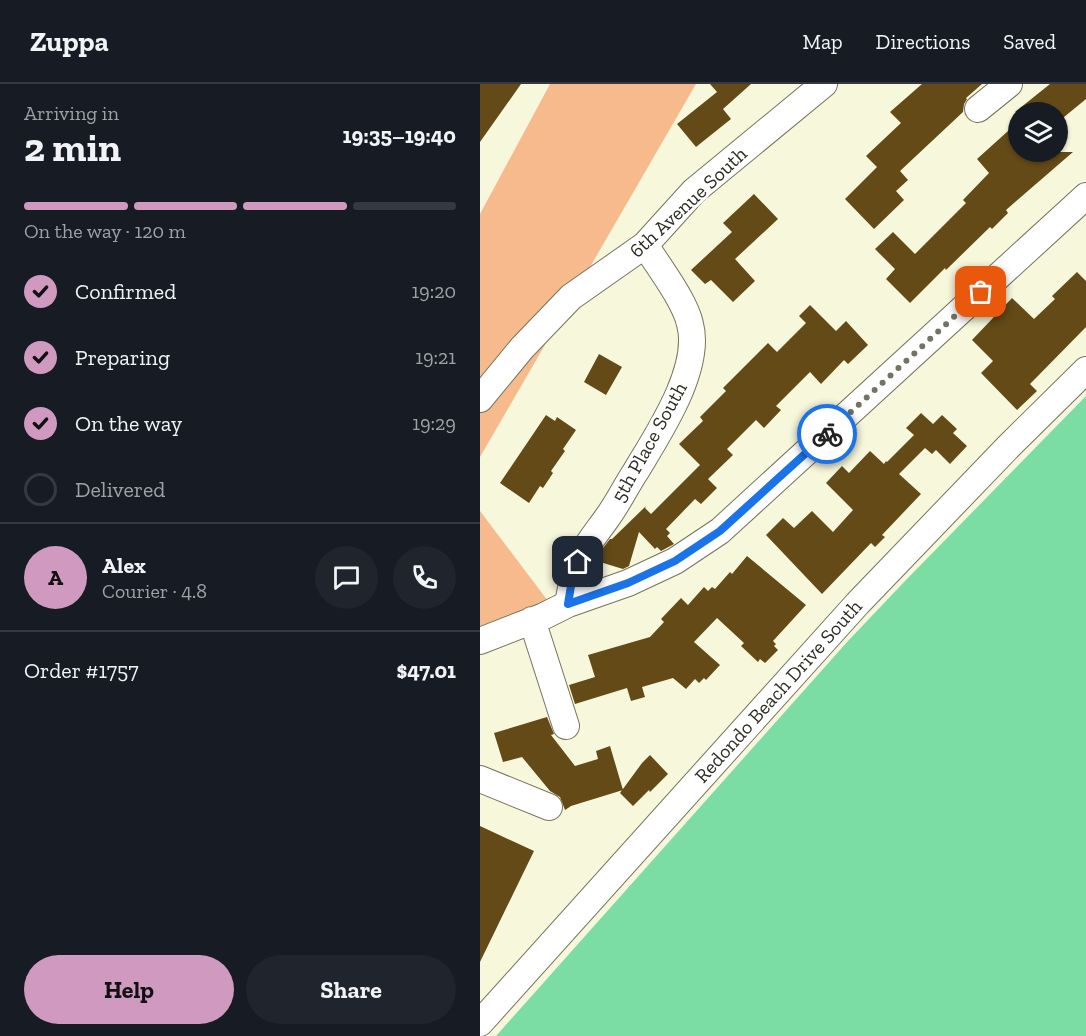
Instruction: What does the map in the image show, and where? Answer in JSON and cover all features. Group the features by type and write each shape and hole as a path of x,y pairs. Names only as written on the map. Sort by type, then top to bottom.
{"street":[{"name":"6th Avenue South","path":"480,399 522,348 571,297 645,245 694,190 824,84"},
{"path":"978,109 1009,84"},
{"path":"480,641 568,604 628,583 675,561 720,531 1086,196"},
{"name":"5th Place South","path":"568,604 578,562 587,544 608,517 652,443 680,391 691,356 692,330 687,315 645,245"},
{"name":"Redondo Beach Drive South","path":"480,1023 858,603 1009,446 1086,370"},
{"path":"532,620 566,726"},
{"path":"480,779 549,807"}],"shaded area":[{"path":"550,84 696,84 480,457 480,214"},
{"path":"1086,396 1086,1036 496,1036 848,641"},
{"path":"480,511 548,601 480,626"}],"building":[{"path":"480,84 521,84 480,142"},
{"path":"710,84 751,84 723,109 731,119 696,147 677,124 717,92"},
{"path":"922,84 982,84 966,98 963,112 900,171 908,180 896,191 904,200 874,229 845,199 877,167 866,156 901,123 890,112"},
{"path":"1050,84 1086,84 1086,99 1068,114 1068,102 1028,102"},
{"path":"1008,131 1008,162 1061,162 1006,210 1008,213 992,229 990,227 910,303 886,279 895,269 875,249 893,232 915,254 966,203 963,200 989,173 977,159"},
{"path":"754,194 778,219 735,259 755,281 733,302 711,280 705,284 691,270 732,232 723,223"},
{"path":"1077,272 1086,281 1086,327 1030,384 1037,391 1017,410 981,373 993,361 972,340 1012,298 1034,319 1055,299 1052,296"},
{"path":"810,305 836,331 846,321 868,345 848,364 844,360 821,384 810,372 776,406 781,410 764,428 756,420 727,449 733,455 708,479 717,488 701,504 695,499 666,529 670,533 667,536 674,544 661,551 657,547 655,549 639,532 629,566 623,569 600,562 603,548 610,539 646,506 645,508 651,514 700,465 679,444 703,421 700,417 726,391 723,388 768,343 777,352 806,323 799,316"},
{"path":"599,354 622,367 606,395 584,382"},
{"path":"921,413 933,424 942,415 957,429 953,433 967,446 950,464 936,450 932,454 925,448 899,474 921,494 882,535 885,537 875,547 871,543 822,594 766,535 783,518 794,528 812,511 833,532 853,510 826,483 842,466 849,473 870,451 884,464 887,462 914,435 906,428"},
{"path":"546,415 555,421 557,417 576,430 551,471 553,473 543,488 540,486 529,503 500,483"},
{"path":"747,556 806,605 773,641 778,650 765,663 760,659 758,662 741,646 744,643 717,618 694,642 720,665 706,680 704,678 699,683 695,679 686,689 673,678 642,687 645,697 631,701 627,688 575,704 569,685 595,677 588,655 650,637 664,622 661,619 681,598 688,605 704,587 708,591 712,587 715,589"},
{"path":"547,717 554,734 551,735 575,766 598,759 596,751 610,746 623,790 571,806 565,810 560,797 550,791 522,757 503,762 494,733"},
{"path":"650,755 668,774 633,806 620,793"},
{"path":"480,826 534,851 480,962"}],"way so far":[{"path":"827,434 981,292"}],"route":[{"path":"578,562 568,604 628,583 675,561 720,531 827,434"}]}
